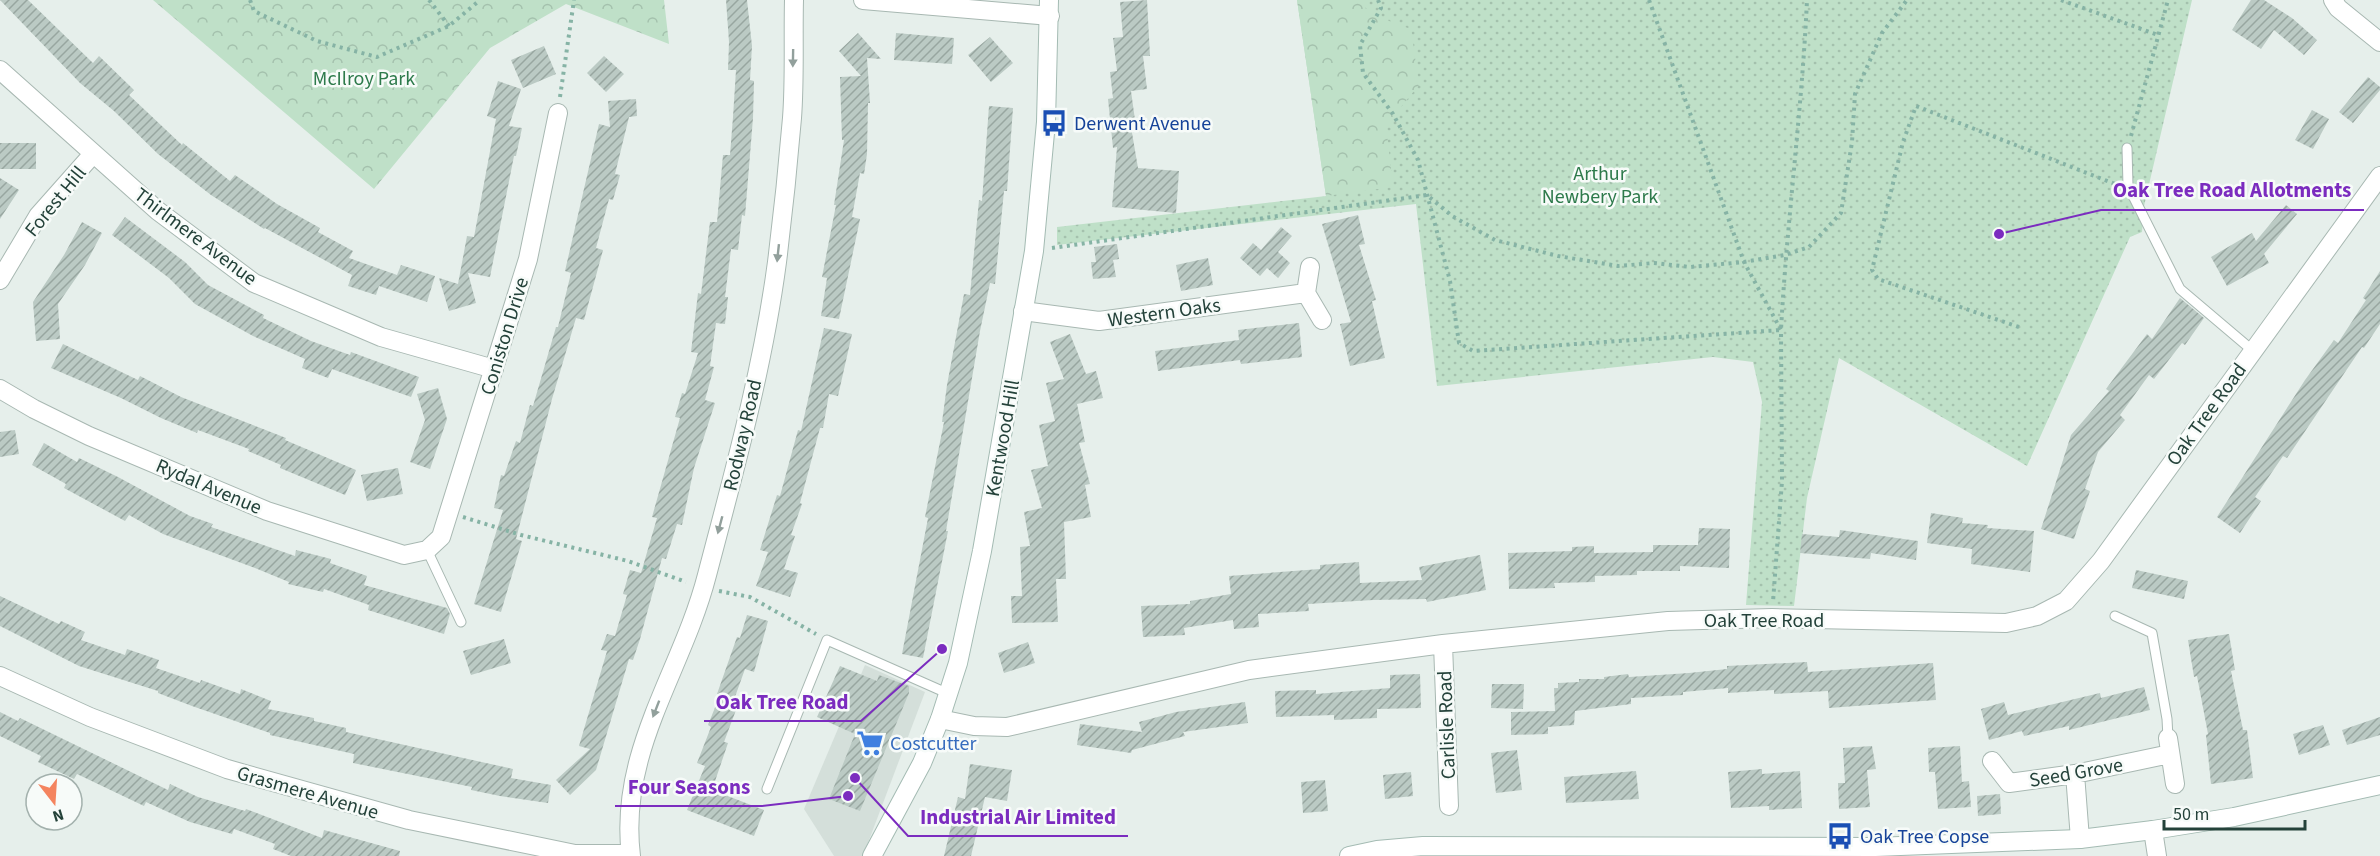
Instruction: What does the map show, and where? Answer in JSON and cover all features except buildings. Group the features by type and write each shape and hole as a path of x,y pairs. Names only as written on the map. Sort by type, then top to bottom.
{"street":[{"name":"Rodway Road","path":"630,855 628,817 632,782 645,740 704,588 748,418 777,263 792,116 794,0"},
{"path":"863,0 1049,8"},
{"path":"2333,0 2338,8 2380,42"},
{"name":"Kentwood Hill","path":"872,856 922,763 940,719 949,694 982,551 1034,251 1046,122 1049,8"},
{"name":"Thirlmere Avenue","path":"0,70 158,211 254,283 381,337 494,369"},
{"name":"Coniston Drive","path":"427,550 441,537 528,259 558,113"},
{"name":"Forest Hill","path":"0,280 38,216 93,154"},
{"name":"Oak Tree Road","path":"940,719 974,726 1007,727 1249,670 1443,644 1668,621 1772,618 2006,623 2037,616 2066,601 2101,561 2380,176"},
{"path":"1310,267 1306,293 1322,320"},
{"name":"Western Oaks","path":"1023,311 1099,321 1306,293"},
{"name":"Rydal Avenue","path":"0,389 34,409 89,436 267,511 404,555 427,550"},
{"name":"Carlisle Road","path":"1443,644 1449,806"},
{"name":"Grasmere Avenue","path":"0,676 90,717 227,769 409,820 575,854 630,855"},
{"path":"2169,746 2175,784"},
{"name":"Seed Grove","path":"1992,761 2009,783 2075,774 2169,746"},
{"path":"2075,774 2080,838"},
{"path":"1349,856 1377,850 1875,847 2080,838 2234,818 2380,785"},
{"path":"2153,830 2157,856"}],"lane":[{"path":"2127,148 2128,186 2180,289 2252,350"},
{"path":"427,550 461,622"},
{"path":"2115,616 2152,633 2167,718 2169,746"},
{"path":"767,789 827,640 949,694"}],"path":[{"path":"250,0 254,11 317,41 377,57 449,26 480,0"},
{"path":"429,0 449,26"},
{"path":"1378,0 1381,8 1360,45 1363,73 1393,114 1418,160 1450,281 1460,343 1473,351 1781,330"},
{"path":"1649,0 1744,262 1781,330"},
{"path":"1772,618 1782,481 1781,330 1785,255 1803,86 1807,0"},
{"path":"1034,251 1427,195 1452,216 1495,240 1558,256 1618,266 1654,263 1690,267 1744,262 1785,255 1809,247 1841,213 1852,142 1855,94 1882,33 1907,0"},
{"path":"2061,0 2158,35"},
{"path":"2127,148 2168,0"},
{"path":"558,113 572,1"},
{"path":"2019,327 1878,279 1872,270 1904,142 1916,106 2111,183 2128,186"},
{"path":"448,512 521,535 628,561 704,588 750,597 827,640"}],"shaded area":[{"path":"865,665 925,692 863,856 834,856 804,809"}],"green space":[{"name":"McIlroy Park","path":"153,0 664,0 669,44 566,4 490,48 374,189"},
{"name":"Arthur Newbery Park","path":"1297,0 2192,0 2144,206 2142,232 2130,237 2027,466 1839,358 1807,498 1794,606 1746,605 1762,402 1753,362 1713,357 1437,386 1416,204 1057,245 1057,227 1326,196"},
{"path":"1297,0 1364,0 1365,8 1393,23 1411,29 1419,85 1386,125 1393,187 1326,196"}],"place":[{"name":"Derwent Avenue","path":"1054,123"},
{"name":"Oak Tree Road Allotments","path":"1999,234"},
{"name":"Oak Tree Road","path":"942,649"},
{"name":"Costcutter","path":"870,743"},
{"name":"Industrial Air Limited","path":"855,778"},
{"name":"Four Seasons","path":"848,796"},
{"name":"Oak Tree Copse","path":"1840,836"}]}
